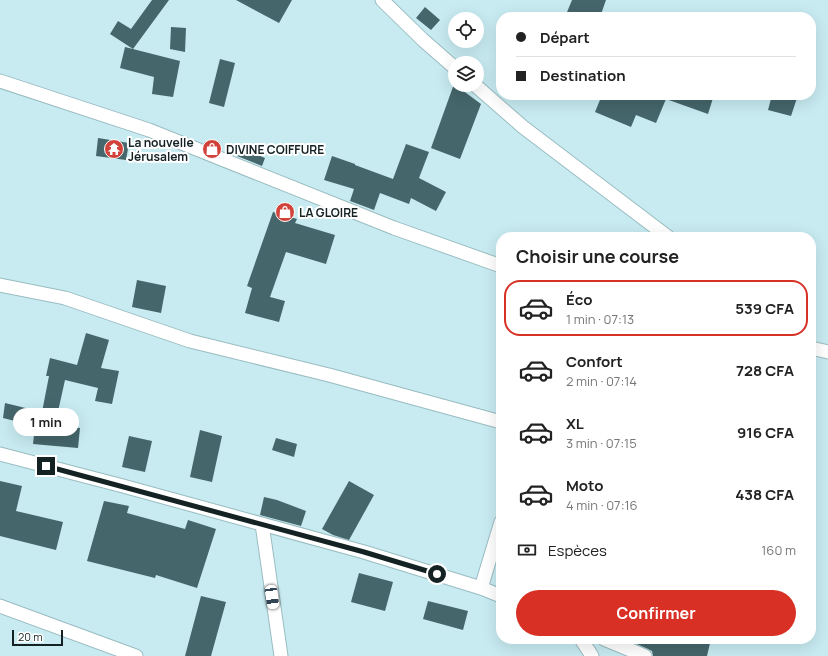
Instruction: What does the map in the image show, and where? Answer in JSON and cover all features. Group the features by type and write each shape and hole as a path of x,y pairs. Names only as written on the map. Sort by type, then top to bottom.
{"street":[{"path":"382,0 448,62"},
{"path":"0,81 149,130 394,228 496,264"},
{"path":"483,92 522,127 661,232"},
{"path":"0,285 65,298 190,341 329,375 496,421"},
{"path":"816,349 828,352"},
{"path":"0,454 364,552 496,594"},
{"path":"262,524 281,656"},
{"path":"481,588 496,538"},
{"path":"0,606 136,656"},
{"path":"584,644 592,656"},
{"path":"616,644 645,656"}],"building":[{"path":"152,0 169,0 133,49 110,34 118,21 131,29"},
{"path":"236,0 292,0 279,23"},
{"path":"572,0 606,0 602,12 567,12"},
{"path":"425,7 440,20 431,30 416,18"},
{"path":"171,27 186,28 185,52 170,49"},
{"path":"125,47 180,61 173,97 152,94 154,77 120,68"},
{"path":"220,59 235,63 224,107 209,103"},
{"path":"451,92 465,92 481,104 460,159 431,148"},
{"path":"600,100 666,100 656,123 636,115 631,127 595,112"},
{"path":"669,100 712,100 708,114"},
{"path":"771,100 796,100 791,116 768,110"},
{"path":"98,138 129,143 126,160 96,156"},
{"path":"406,144 429,152 419,178 446,192 436,211 411,198 409,204 380,193 374,210 350,201 354,189 324,180 332,156 393,179"},
{"path":"240,148 265,158 262,166 237,156"},
{"path":"273,212 297,219 295,223 335,235 326,264 286,252 270,297 285,301 279,322 245,313 252,288 247,286"},
{"path":"137,280 166,286 161,313 132,307"},
{"path":"86,333 109,340 101,368 119,371 112,404 95,401 98,388 65,380 55,425 80,428 78,448 33,444 35,426 3,418 5,403 42,412 49,376 46,376 50,358 77,365"},
{"path":"200,430 222,436 212,482 190,477"},
{"path":"129,436 152,441 145,472 122,467"},
{"path":"276,438 297,444 294,457 272,450"},
{"path":"0,481 22,486 16,511 63,522 56,550 0,536"},
{"path":"349,481 374,495 349,540 333,535 322,529"},
{"path":"264,497 277,500 306,511 301,526 260,515"},
{"path":"104,501 129,506 127,513 185,529 188,520 216,529 197,588 156,575 155,578 87,561"},
{"path":"359,573 393,582 385,611 351,602"},
{"path":"201,596 226,602 211,656 185,656"},
{"path":"428,601 468,611 463,630 423,619"},
{"path":"637,644 710,644 707,656 653,656 652,651"}],"place":[{"name":"La nouvelle Jérusalem","path":"114,149"},
{"name":"DIVINE COIFFURE","path":"212,149"},
{"name":"LA GLOIRE","path":"285,212"}],"route":[{"path":"46,466 364,552 437,574"}]}
